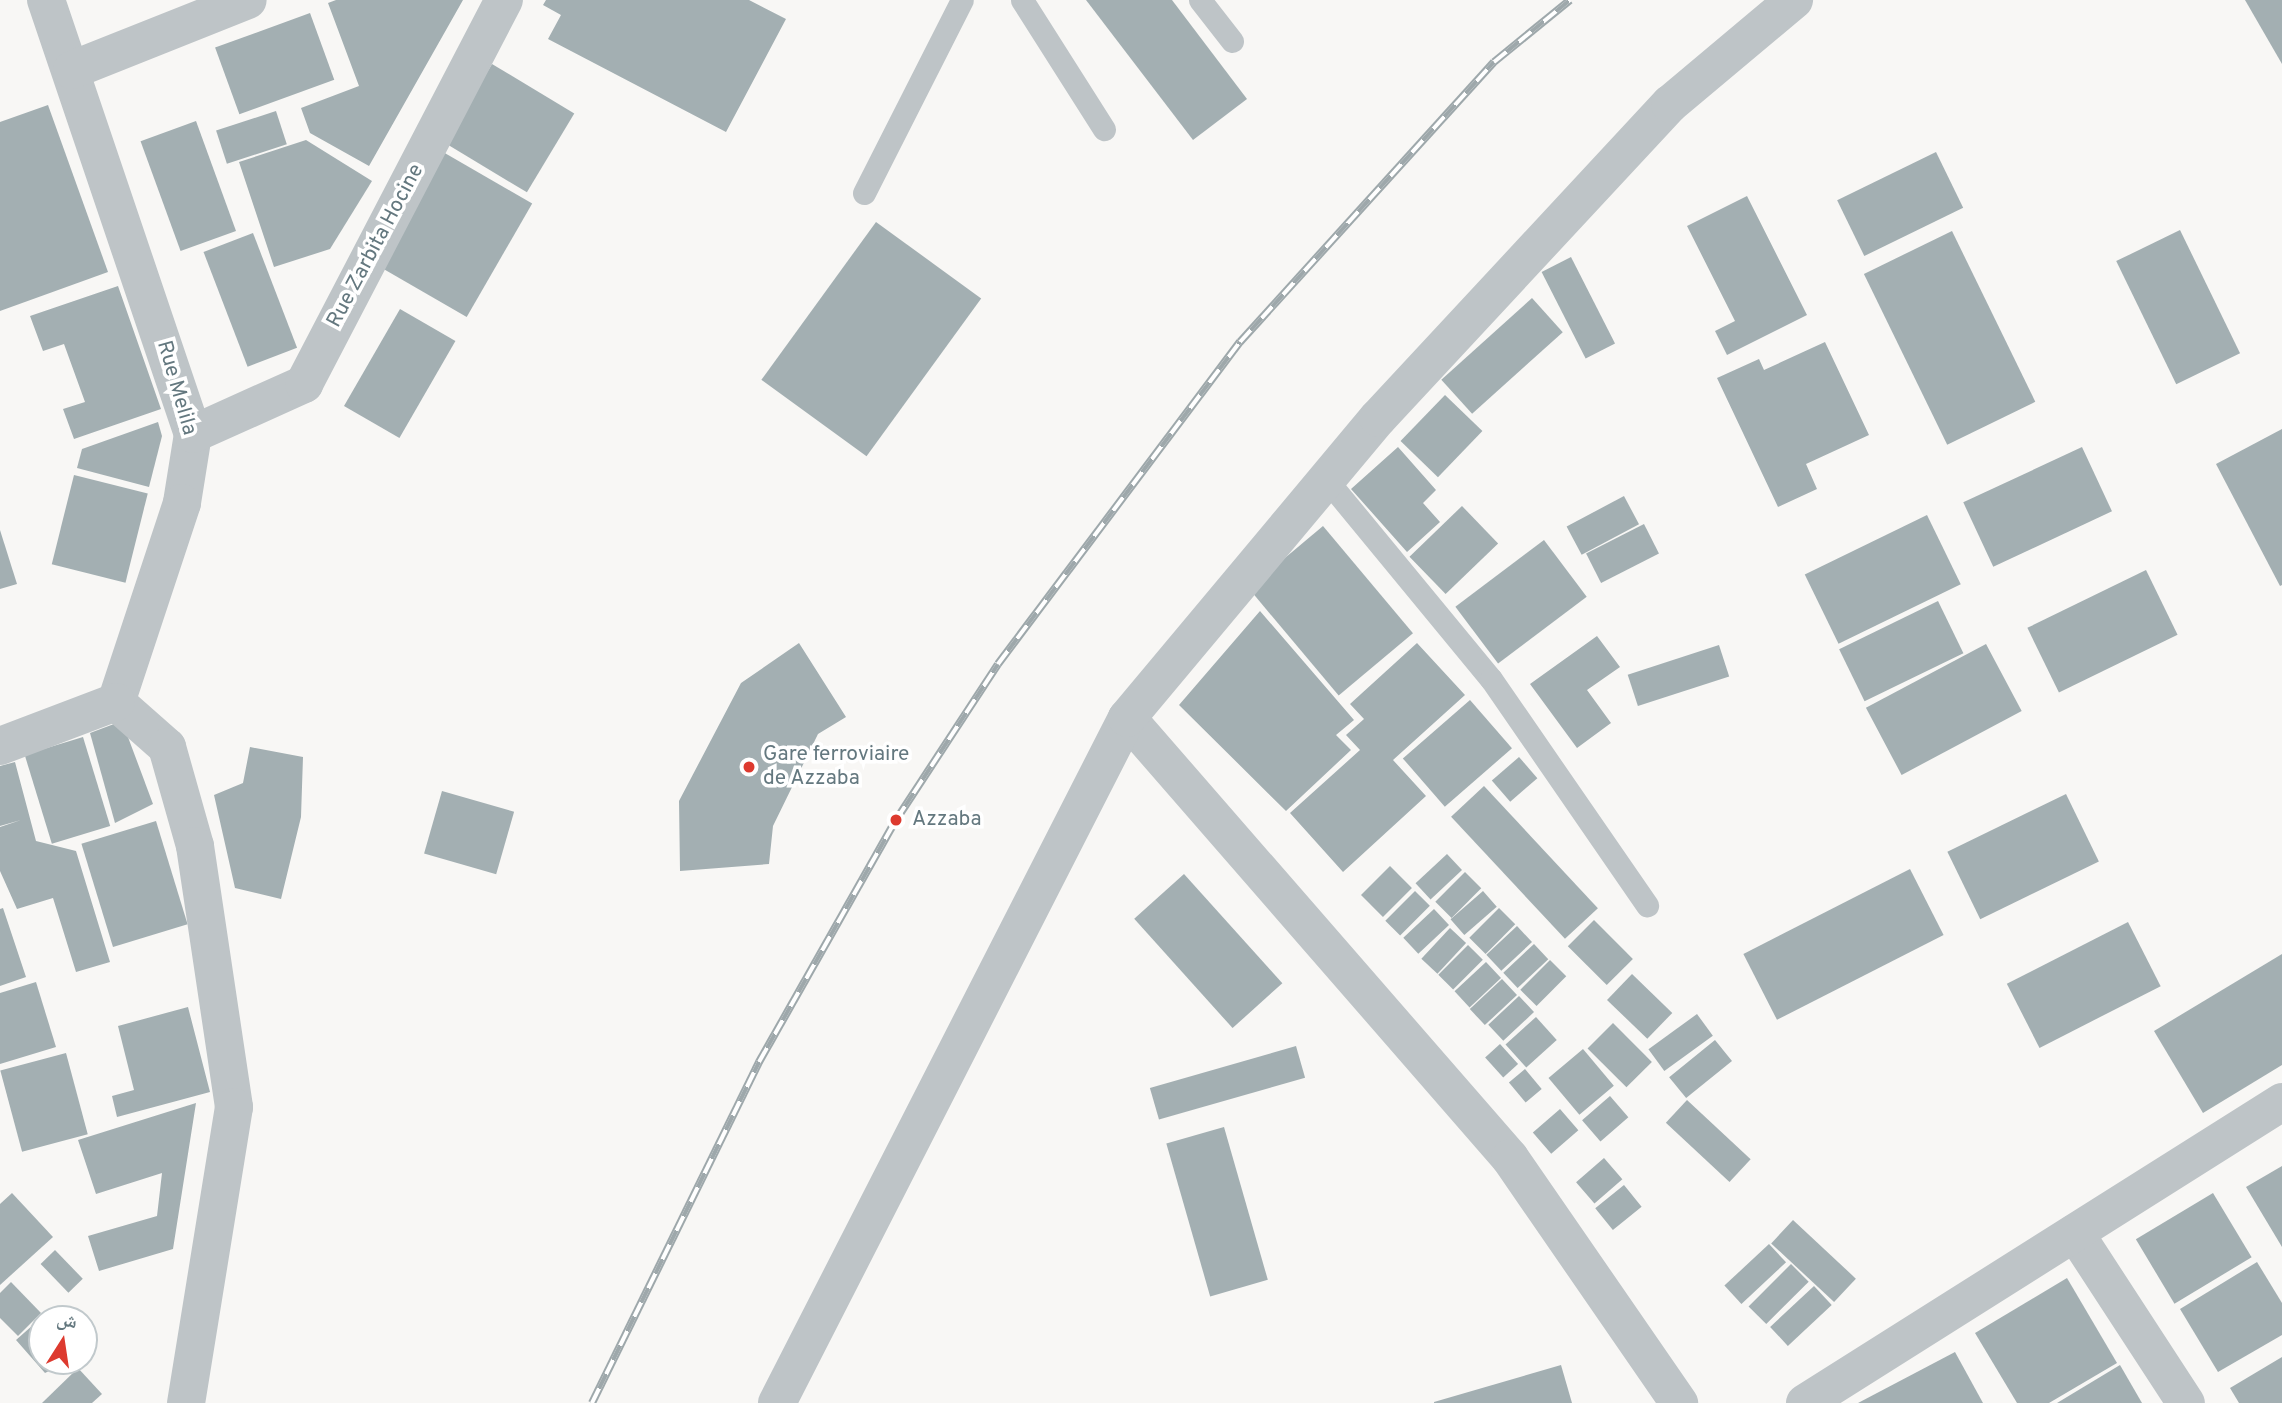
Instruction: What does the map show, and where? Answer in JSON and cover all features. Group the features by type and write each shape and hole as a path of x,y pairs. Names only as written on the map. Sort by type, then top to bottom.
{"street":[{"name":"Rue Melila","path":"46,0 194,434 182,503 116,702"},
{"path":"72,71 248,0"},
{"name":"Rue Zarbita Hocine","path":"194,434 304,384 504,0"},
{"path":"777,1403 1127,718 1326,479 1670,104 1794,0"},
{"path":"0,746 116,702 167,747 195,846 234,1107 186,1403"},
{"path":"1127,718 1510,1158 1679,1403"},
{"path":"1805,1403 2282,1102"},
{"path":"2075,1233 2186,1403"}],"lane":[{"path":"864,193 962,0"},
{"path":"1022,0 1104,129"},
{"path":"1200,0 1232,41"},
{"path":"1326,479 1491,679 1647,905"}],"building":[{"path":"336,0 463,0 369,166 310,133 301,108 359,86 328,3"},
{"path":"546,0 749,0 786,19 726,132 548,39 561,15 543,5"},
{"path":"1086,0 1172,0 1247,99 1193,140"},
{"path":"2245,0 2282,0 2282,64"},
{"path":"310,13 334,80 239,114 215,48"},
{"path":"492,64 574,113 527,192 445,143"},
{"path":"48,105 108,272 0,311 0,122"},
{"path":"276,111 287,144 227,164 216,130"},
{"path":"196,121 236,231 181,251 141,141"},
{"path":"306,140 372,181 330,249 274,267 239,162"},
{"path":"443,152 532,203 467,317 378,265"},
{"path":"1936,152 1963,208 1864,256 1837,200"},
{"path":"1747,196 1807,315 1727,355 1715,331 1735,321 1687,226"},
{"path":"876,222 981,298 867,456 761,380"},
{"path":"2180,230 2240,353 2176,384 2116,261"},
{"path":"1952,231 2035,402 1947,445 1864,274"},
{"path":"253,233 297,348 248,367 204,252"},
{"path":"1571,257 1615,343 1586,358 1542,272"},
{"path":"118,286 161,409 74,439 63,409 85,402 64,344 43,351 30,316"},
{"path":"1532,298 1563,332 1472,414 1441,380"},
{"path":"400,309 455,341 399,438 344,406"},
{"path":"1825,342 1869,435 1806,464 1817,489 1778,507 1717,378 1759,359 1764,370"},
{"path":"1445,395 1482,431 1438,477 1401,441"},
{"path":"158,422 162,436 149,487 77,468 82,449"},
{"path":"2282,429 2282,585 2280,586 2216,464"},
{"path":"1398,447 1436,490 1423,503 1440,522 1407,552 1351,489"},
{"path":"2082,447 2112,511 1993,567 1963,502"},
{"path":"74,475 148,493 125,583 52,564"},
{"path":"1624,496 1639,524 1582,555 1567,527"},
{"path":"1462,506 1498,543 1446,594 1409,557"},
{"path":"1927,515 1961,584 1839,644 1805,575"},
{"path":"1644,524 1659,553 1601,583 1586,554"},
{"path":"1323,526 1413,633 1339,696 1249,588"},
{"path":"0,530 17,584 0,589"},
{"path":"1544,540 1587,597 1498,664 1455,607"},
{"path":"2146,570 2178,635 2059,693 2027,628"},
{"path":"1938,601 1963,653 1865,701 1839,649"},
{"path":"1260,611 1354,720 1336,735 1351,750 1286,811 1179,705"},
{"path":"1597,636 1620,667 1587,690 1611,723 1577,748 1530,684"},
{"name":"Gare ferroviaire de Azzaba","path":"799,643 846,717 818,734 773,826 769,864 680,871 679,801 741,683"},
{"path":"1417,643 1465,695 1393,760 1426,796 1343,872 1290,813 1360,750 1346,735 1364,719 1350,704"},
{"path":"1986,644 2022,711 1902,775 1866,708"},
{"path":"1719,645 1729,676 1638,706 1628,675"},
{"path":"1470,700 1512,748 1445,807 1403,758"},
{"path":"122,721 153,804 115,823 90,733"},
{"path":"83,737 110,826 52,844 25,755"},
{"path":"250,747 303,757 301,817 281,899 235,888 214,795 243,783"},
{"path":"1519,757 1537,778 1510,802 1492,781"},
{"path":"15,762 36,841 76,851 110,962 76,972 53,898 17,909 0,871 0,827 21,820 0,826 0,766"},
{"path":"1484,786 1598,908 1565,939 1451,817"},
{"path":"442,791 514,812 496,874 424,853"},
{"path":"2066,794 2099,861 1980,919 1947,852"},
{"path":"156,821 188,924 113,947 81,844"},
{"path":"1447,854 1462,870 1431,899 1416,883"},
{"path":"1390,866 1412,888 1383,917 1361,895"},
{"path":"1910,869 1944,935 1777,1020 1743,954"},
{"path":"1465,872 1481,888 1452,918 1435,902"},
{"path":"1184,874 1282,983 1233,1028 1134,919"},
{"path":"1415,891 1430,906 1400,936 1385,921"},
{"path":"1483,891 1497,907 1464,935 1451,919"},
{"path":"3,908 26,977 0,986 0,909"},
{"path":"1499,908 1515,924 1486,954 1469,938"},
{"path":"1434,909 1449,925 1418,954 1403,938"},
{"path":"1594,920 1633,959 1607,985 1568,946"},
{"path":"2128,922 2161,986 2040,1048 2007,984"},
{"path":"1517,926 1532,942 1501,971 1486,955"},
{"path":"1450,928 1466,943 1437,974 1421,959"},
{"path":"1534,944 1548,959 1518,988 1503,973"},
{"path":"1468,945 1483,960 1453,990 1438,975"},
{"path":"2282,954 2282,1065 2203,1113 2154,1031"},
{"path":"1550,960 1566,976 1537,1006 1520,990"},
{"path":"1486,962 1501,978 1470,1007 1455,991"},
{"path":"1632,974 1672,1013 1647,1039 1607,1000"},
{"path":"1502,979 1517,995 1485,1025 1470,1009"},
{"path":"36,982 56,1047 0,1064 0,993"},
{"path":"1519,996 1534,1012 1503,1041 1488,1025"},
{"path":"188,1007 210,1092 117,1117 112,1096 134,1090 118,1026"},
{"path":"1697,1014 1713,1036 1664,1071 1648,1049"},
{"path":"1536,1017 1557,1040 1526,1067 1506,1044"},
{"path":"1613,1023 1652,1062 1626,1087 1588,1048"},
{"path":"1715,1040 1732,1061 1686,1098 1669,1077"},
{"path":"1500,1044 1518,1064 1503,1077 1485,1057"},
{"path":"1296,1046 1305,1078 1159,1120 1150,1088"},
{"path":"1583,1049 1614,1086 1579,1115 1549,1078"},
{"path":"66,1053 88,1134 22,1152 0,1071"},
{"path":"1525,1069 1542,1089 1526,1102 1509,1082"},
{"path":"1610,1096 1628,1117 1600,1141 1582,1120"},
{"path":"1687,1100 1751,1159 1729,1182 1666,1123"},
{"path":"196,1103 173,1249 99,1271 88,1236 157,1216 162,1173 96,1194 78,1140"},
{"path":"1560,1109 1578,1130 1551,1154 1533,1133"},
{"path":"1224,1127 1268,1280 1210,1296 1166,1144"},
{"path":"1604,1158 1622,1179 1594,1203 1576,1182"},
{"path":"2282,1166 2282,1247 2246,1187"},
{"path":"1624,1185 1642,1207 1613,1230 1595,1208"},
{"path":"12,1193 53,1237 0,1285 0,1204"},
{"path":"2213,1193 2252,1257 2174,1304 2136,1239"},
{"path":"1793,1220 1856,1279 1834,1302 1771,1243"},
{"path":"1769,1244 1786,1262 1741,1304 1724,1286"},
{"path":"55,1250 83,1279 68,1293 41,1264"},
{"path":"2257,1262 2282,1303 2282,1335 2218,1372 2180,1309"},
{"path":"1791,1264 1809,1282 1766,1324 1749,1306"},
{"path":"2067,1278 2117,1363 2049,1403 2017,1403 1975,1333"},
{"path":"11,1282 33,1305 28,1305 28,1326 18,1336 0,1318 0,1293"},
{"path":"1814,1286 1832,1305 1788,1346 1770,1327"},
{"path":"28,1329 28,1354 16,1340"},
{"path":"1955,1352 1983,1403 1858,1403"},
{"path":"2282,1357 2282,1403 2239,1403 2230,1388"},
{"path":"1561,1365 1572,1403 1434,1403 1434,1402"},
{"path":"2120,1365 2142,1403 2057,1403"},
{"path":"71,1375 84,1375 102,1394 92,1403 42,1403"}],"railway":[{"path":"592,1403 759,1062 896,820 998,664 1240,342 1494,62 1570,0"}],"place":[{"name":"Gare ferroviaire de Azzaba","path":"749,767"},
{"name":"Azzaba","path":"896,820"}]}
